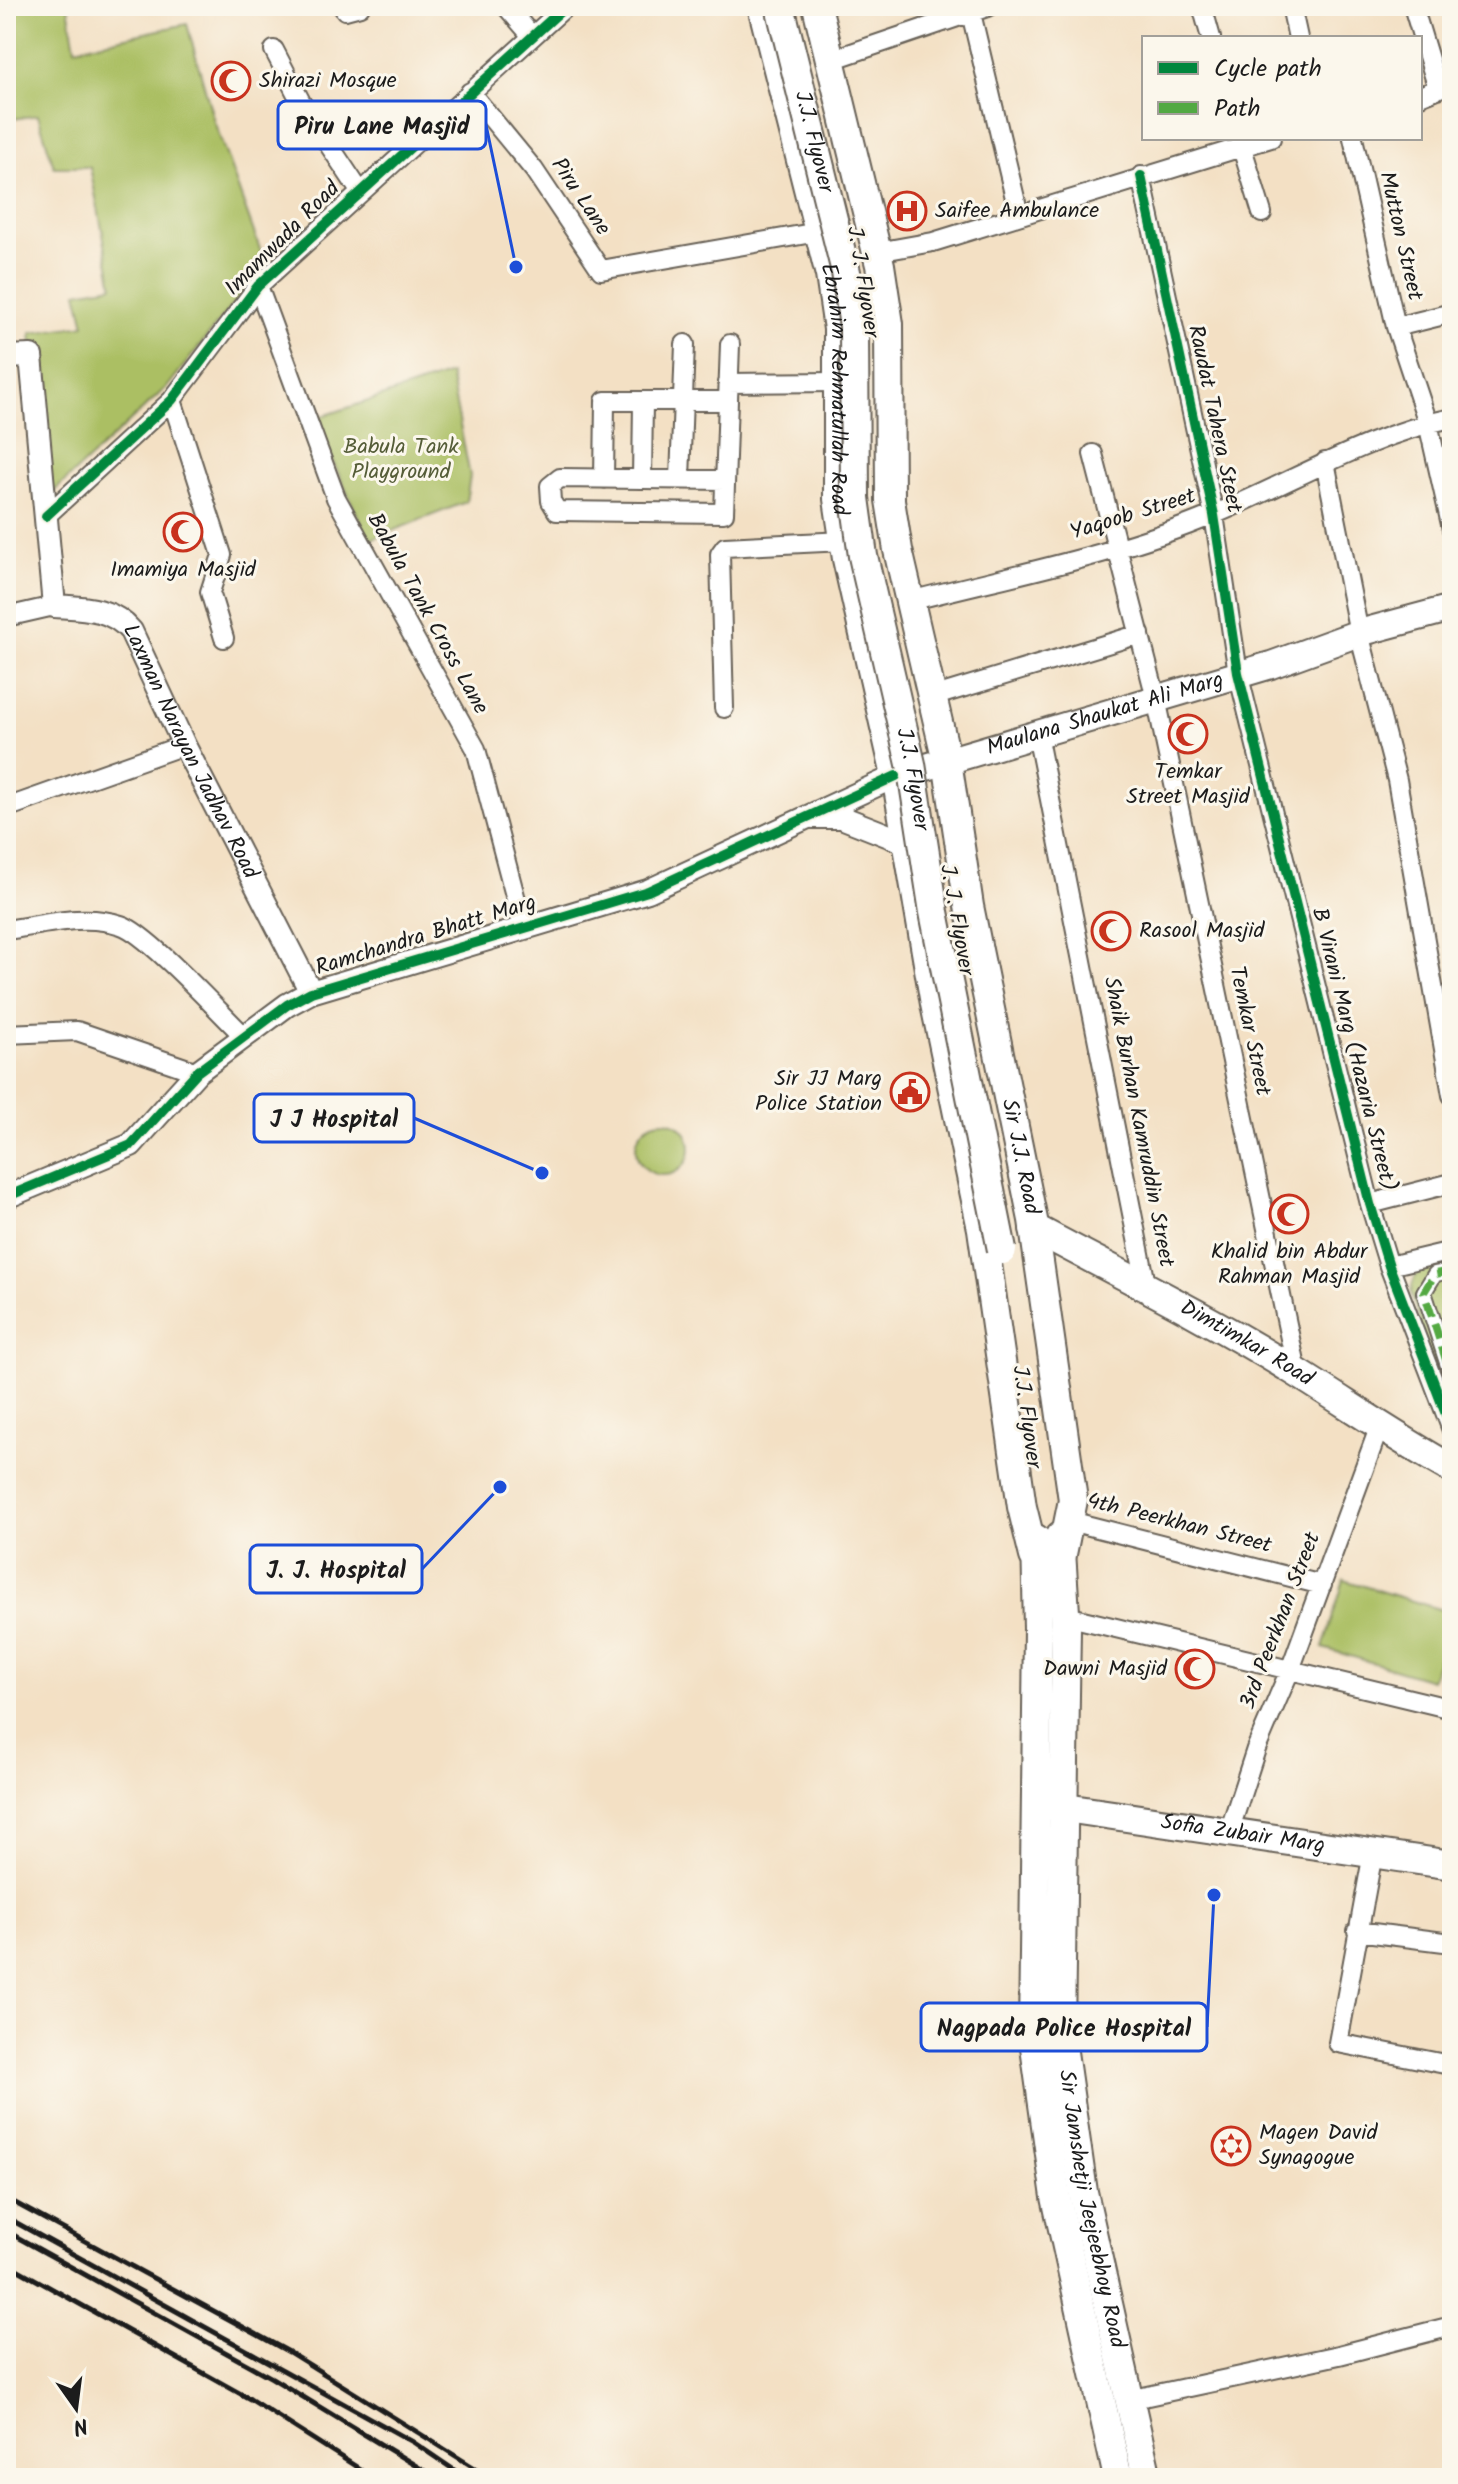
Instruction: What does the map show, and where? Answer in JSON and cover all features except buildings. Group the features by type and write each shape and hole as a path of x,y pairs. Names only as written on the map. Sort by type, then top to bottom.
{"main road":[{"name":"Ebrahim Rehmatullah Road","path":"762,6 830,275 838,329 838,499 844,541 896,776"},
{"name":"J.J. Flyover","path":"780,6 846,272 854,327 855,498 863,556 911,764 934,912 1019,1240"},
{"name":"J. J. Flyover","path":"799,6 865,268 873,326 874,497 882,553 929,761 961,953 1019,1240 1048,1555"},
{"path":"817,6 877,252 889,324 890,500 947,761"},
{"name":"Maulana Shaukat Ali Marg","path":"896,776 1271,665 1359,633 1452,608"},
{"name":"Sir J.J. Road","path":"947,761 1019,1240 1073,1500 1070,1521 1048,1555"},
{"path":"896,776 935,1004 982,1229 1022,1507 1048,1555"},
{"name":"Dimtimkar Road","path":"1019,1240 1146,1284 1297,1372 1379,1428 1452,1469"},
{"name":"Sir Jamshetji Jeejeebhoy Road","path":"1048,1555 1066,1616 1048,1805 1033,2033 1056,2197 1118,2478"},
{"name":"Sir Jamshetji Jeejeebhoy Road","path":"1048,1555 1038,1629 1060,2031 1083,2192 1147,2478"},
{"name":"Sofia Zubair Marg","path":"1048,1805 1452,1865"},
{"path":"1101,2478 1110,2443"}],"street":[{"path":"342,6 345,10 360,6"},
{"path":"506,6 531,35"},
{"name":"Imamwada Road","path":"46,516 172,400 258,286 359,190 566,6"},
{"path":"831,60 990,6"},
{"path":"1202,6 1210,36"},
{"path":"1291,6 1298,36"},
{"path":"1413,6 1445,86 1422,95"},
{"path":"971,13 1019,215"},
{"path":"274,50 303,106 359,190"},
{"name":"Piru Lane","path":"470,92 534,170 601,270 818,232"},
{"name":"Mutton Street","path":"1353,140 1396,327 1428,423 1452,529"},
{"path":"877,252 933,242 1240,143 1262,213"},
{"name":"Raudat Tahera Steet","path":"1141,176 1214,515 1238,673"},
{"name":"Babula Tank Cross Lane","path":"258,286 336,498 476,749 523,926"},
{"path":"1396,327 1452,313"},
{"path":"680,479 685,344"},
{"path":"724,708 720,554 725,547 730,344"},
{"path":"6,357 31,356 54,606"},
{"path":"604,479 605,401 682,400 728,392 838,382"},
{"path":"172,400 222,555 210,592 224,638"},
{"path":"635,512 643,401"},
{"name":"Yaqoob Street","path":"910,601 1119,547 1214,515 1325,462 1428,423 1452,418"},
{"name":"Temkar Street","path":"1093,454 1156,698 1297,1372"},
{"path":"1325,462 1359,633 1397,780 1452,1095"},
{"path":"724,513 557,511 552,506 550,486 554,481 604,479 725,480"},
{"path":"725,547 844,541"},
{"name":"Laxman Narayan Jadhav Road","path":"6,617 54,606 100,610 122,621 131,631 184,745 311,992"},
{"path":"932,697 1140,634"},
{"name":"B Virani Marg (Hazaria Street)","path":"1238,673 1370,1204 1389,1266 1452,1430"},
{"name":"Shaik Burhan Kamruddin Street","path":"1037,734 1146,1284"},
{"path":"7,805 184,745"},
{"name":"Ramchandra Bhatt Marg","path":"6,1197 131,1145 197,1072 244,1036 311,992 648,891 896,776"},
{"path":"805,817 841,817 907,843"},
{"path":"6,930 81,919 124,925 144,939 244,1036"},
{"path":"6,1034 77,1031 197,1072"},
{"path":"1370,1204 1452,1183"},
{"path":"1389,1266 1452,1251"},
{"path":"1452,1271 1435,1274 1424,1292 1452,1378"},
{"path":"1424,1292 1452,1279"},
{"name":"3rd Peerkhan Street","path":"1229,1832 1256,1749 1290,1670 1379,1428"},
{"name":"4th Peerkhan Street","path":"1070,1521 1322,1585"},
{"path":"1066,1616 1452,1709"},
{"path":"1373,1853 1338,2043 1450,2065"},
{"path":"1357,1931 1452,1943"},
{"path":"1129,2400 1339,2355 1452,2326"}],"green space":[{"path":"6,6 68,6 75,48 187,24 214,121 265,263 168,386 47,498 31,333 85,325 77,292 113,286 90,167 54,167 38,115 6,120"},
{"name":"Babula Tank Playground","path":"450,374 470,476 466,502 369,540 326,447 317,418"},
{"path":"663,1121 682,1129 690,1148 682,1167 663,1175 644,1167 636,1148 644,1129"},
{"path":"1452,1256 1452,1429 1411,1293 1419,1271"},
{"path":"1344,1580 1452,1613 1452,1624 1431,1680 1323,1648"}],"railway":[{"path":"6,2198 289,2352 491,2478"},
{"path":"6,2217 413,2442 466,2478"},
{"path":"6,2231 272,2378 436,2478"},
{"path":"6,2263 250,2399 374,2478"}],"marked path":[{"path":"1452,1271 1435,1274 1424,1292 1452,1378"}],"cycle path":[{"path":"46,516 172,400 258,286 566,6"},
{"path":"1141,176 1214,515 1238,673 1370,1204 1389,1266 1452,1430"},
{"path":"6,1197 131,1145 197,1072 287,1005 311,992 648,891 896,776"}],"place":[{"name":"Shirazi Mosque","path":"231,81"},
{"name":"Saifee Ambulance","path":"907,211"},
{"name":"Piru Lane Masjid","path":"516,267"},
{"name":"Imamiya Masjid","path":"183,532"},
{"name":"Temkar Street Masjid","path":"1188,734"},
{"name":"Rasool Masjid","path":"1111,931"},
{"name":"Sir JJ Marg Police Station","path":"910,1092"},
{"name":"J J Hospital","path":"542,1173"},
{"name":"Khalid bin Abdur Rahman Masjid","path":"1289,1214"},
{"name":"J. J. Hospital","path":"500,1487"},
{"name":"Dawni Masjid","path":"1195,1669"},
{"name":"Nagpada Police Hospital","path":"1214,1895"},
{"name":"Magen David Synagogue","path":"1231,2146"}]}
